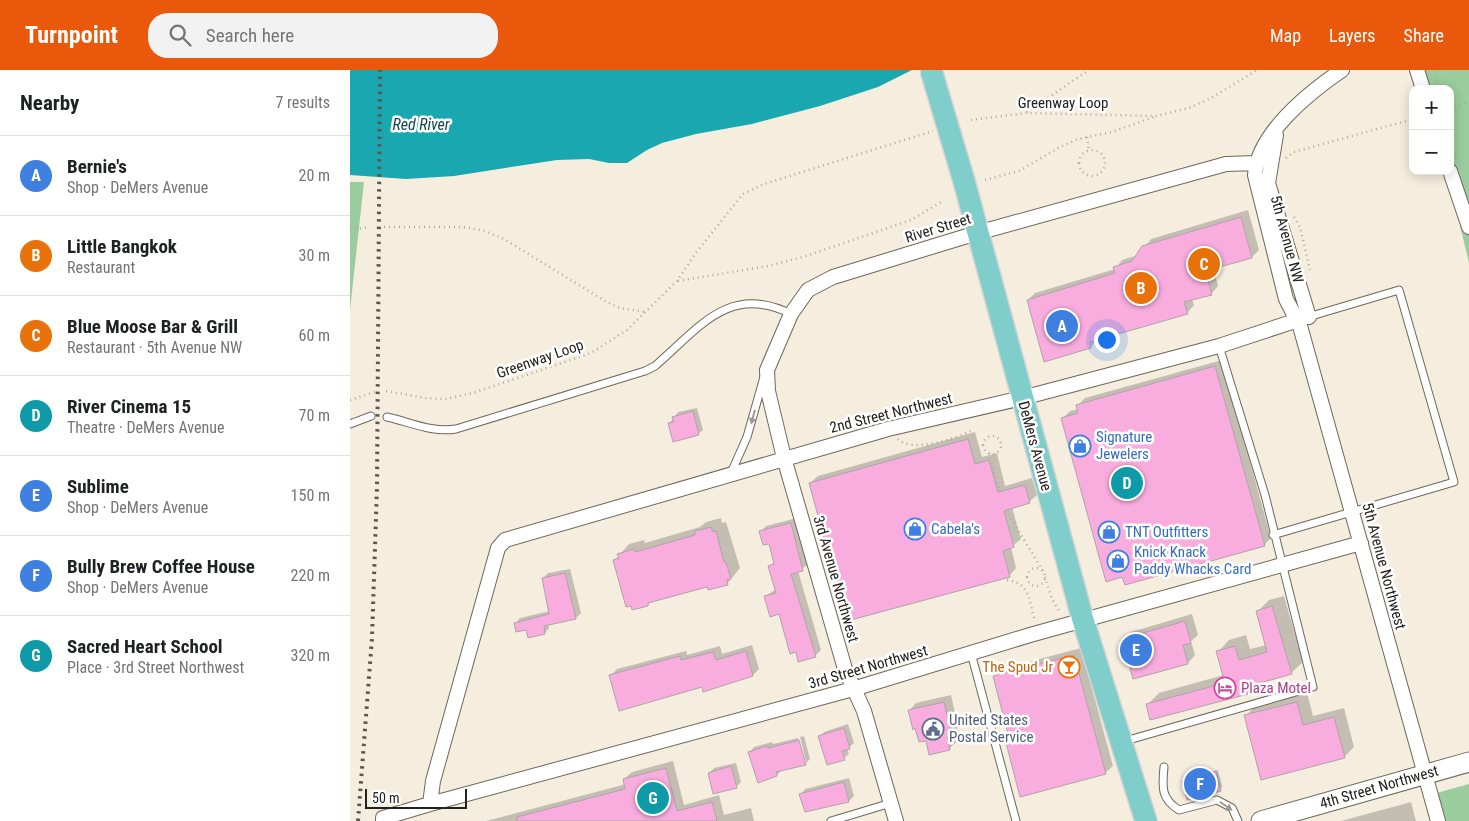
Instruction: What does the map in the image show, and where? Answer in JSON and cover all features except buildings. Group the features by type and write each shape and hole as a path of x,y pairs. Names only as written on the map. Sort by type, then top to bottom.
{"main road":[{"name":"DeMers Avenue","path":"931,70 974,181 977,233 1083,620 1146,821"}],"street":[{"path":"1256,163 1278,127 1302,100 1342,70"},
{"path":"1278,127 1268,183 1304,319"},
{"name":"River Street","path":"784,458 768,391 767,370 791,314 808,290 820,282 977,233 1226,164 1256,163"},
{"name":"5th Avenue NW","path":"1256,163 1258,191 1286,299 1304,319"},
{"path":"1451,175 1469,227"},
{"name":"2nd Street Northwest","path":"430,804 432,781 498,548 505,540 888,429 1022,398 1219,346 1304,319"},
{"name":"5th Avenue Northwest","path":"1304,319 1352,512 1423,775 1438,821"},
{"name":"3rd Avenue Northwest","path":"784,458 845,669 864,711 896,821"},
{"name":"3rd Street Northwest","path":"383,820 430,804 854,689 1083,620 1361,543"},
{"name":"4th Street Northwest","path":"1261,821 1469,762"}],"lane":[{"path":"1273,536 1454,482 1399,290 1304,319"},
{"path":"386,417 445,431 456,429 645,371 655,366 718,314 735,305 755,302 773,305 791,314"},
{"path":"1120,742 1313,687 1264,495 1219,346"},
{"path":"731,474 747,437 767,370"},
{"path":"350,424 371,416"},
{"path":"971,653 1016,821"},
{"path":"1164,767 1162,786 1168,803 1179,810 1217,800 1232,808 1238,821"},
{"path":"831,821 891,803"}],"path":[{"path":"1026,113 1089,70"},
{"name":"Greenway Loop","path":"974,181 1019,171 1060,147 1087,137 1112,132 1156,116 1189,108 1213,97 1257,70"},
{"path":"1434,70 1437,85"},
{"path":"1454,107 1469,102"},
{"name":"Greenway Loop","path":"971,120 1026,113 1156,116"},
{"path":"1283,162 1294,152 1409,120"},
{"name":"Greenway Loop","path":"386,391 426,398 446,399 473,393 591,353 628,330 677,282 698,250 736,202 748,191 934,130"},
{"path":"1087,137 1089,150"},
{"path":"1089,150 1099,152 1104,158 1105,166 1097,175 1085,173 1080,166 1081,157 1089,150"},
{"path":"677,282 768,266 802,257 911,220 943,201"},
{"path":"1290,214 1300,227 1310,270"},
{"path":"350,230 370,227"},
{"path":"384,227 464,227 485,232 504,239 605,301 620,308 646,312"},
{"path":"350,400 375,392"},
{"path":"888,429 902,443 921,446 972,430"},
{"path":"989,454 998,452 1001,448 1001,442 994,435 986,438 983,443 984,450 989,454 1000,492"},
{"path":"1006,510 1043,571 1052,599 1060,611 1060,616"},
{"path":"1043,571 1038,568 1029,570 1026,579 1030,584 1038,586 1044,583 1046,577"},
{"path":"1007,580 1014,581 1025,589 1031,598 1034,617 1038,622"},
{"path":"1025,589 1030,584"}],"green space":[{"path":"1422,70 1469,70 1469,263 1448,175 1454,175 1454,85 1426,85"},
{"path":"350,182 364,182 350,310"},
{"path":"1469,784 1469,821 1442,821 1433,794"}],"water":[{"name":"Red River","path":"350,70 912,70 878,87 820,106 752,124 696,134 662,143 627,163 609,163 589,159 557,160 454,176 406,179 350,175"}],"railway":[{"path":"358,821 372,638 377,487 380,70"}],"place":[{"name":"Blue Moose Bar & Grill","path":"1204,264"},
{"name":"Little Bangkok","path":"1141,288"},
{"name":"Bernie's","path":"1062,326"},
{"name":"Signature Jewelers","path":"1080,446"},
{"name":"River Cinema 15","path":"1127,483"},
{"name":"Cabela's","path":"915,529"},
{"name":"TNT Outfitters","path":"1109,532"},
{"name":"Knick Knack Paddy Whacks Card","path":"1118,561"},
{"name":"Sublime","path":"1136,650"},
{"name":"The Spud Jr","path":"1069,667"},
{"name":"Plaza Motel","path":"1225,688"},
{"name":"United States Postal Service","path":"933,729"},
{"name":"Bully Brew Coffee House","path":"1200,784"},
{"name":"Sacred Heart School","path":"653,798"}]}
